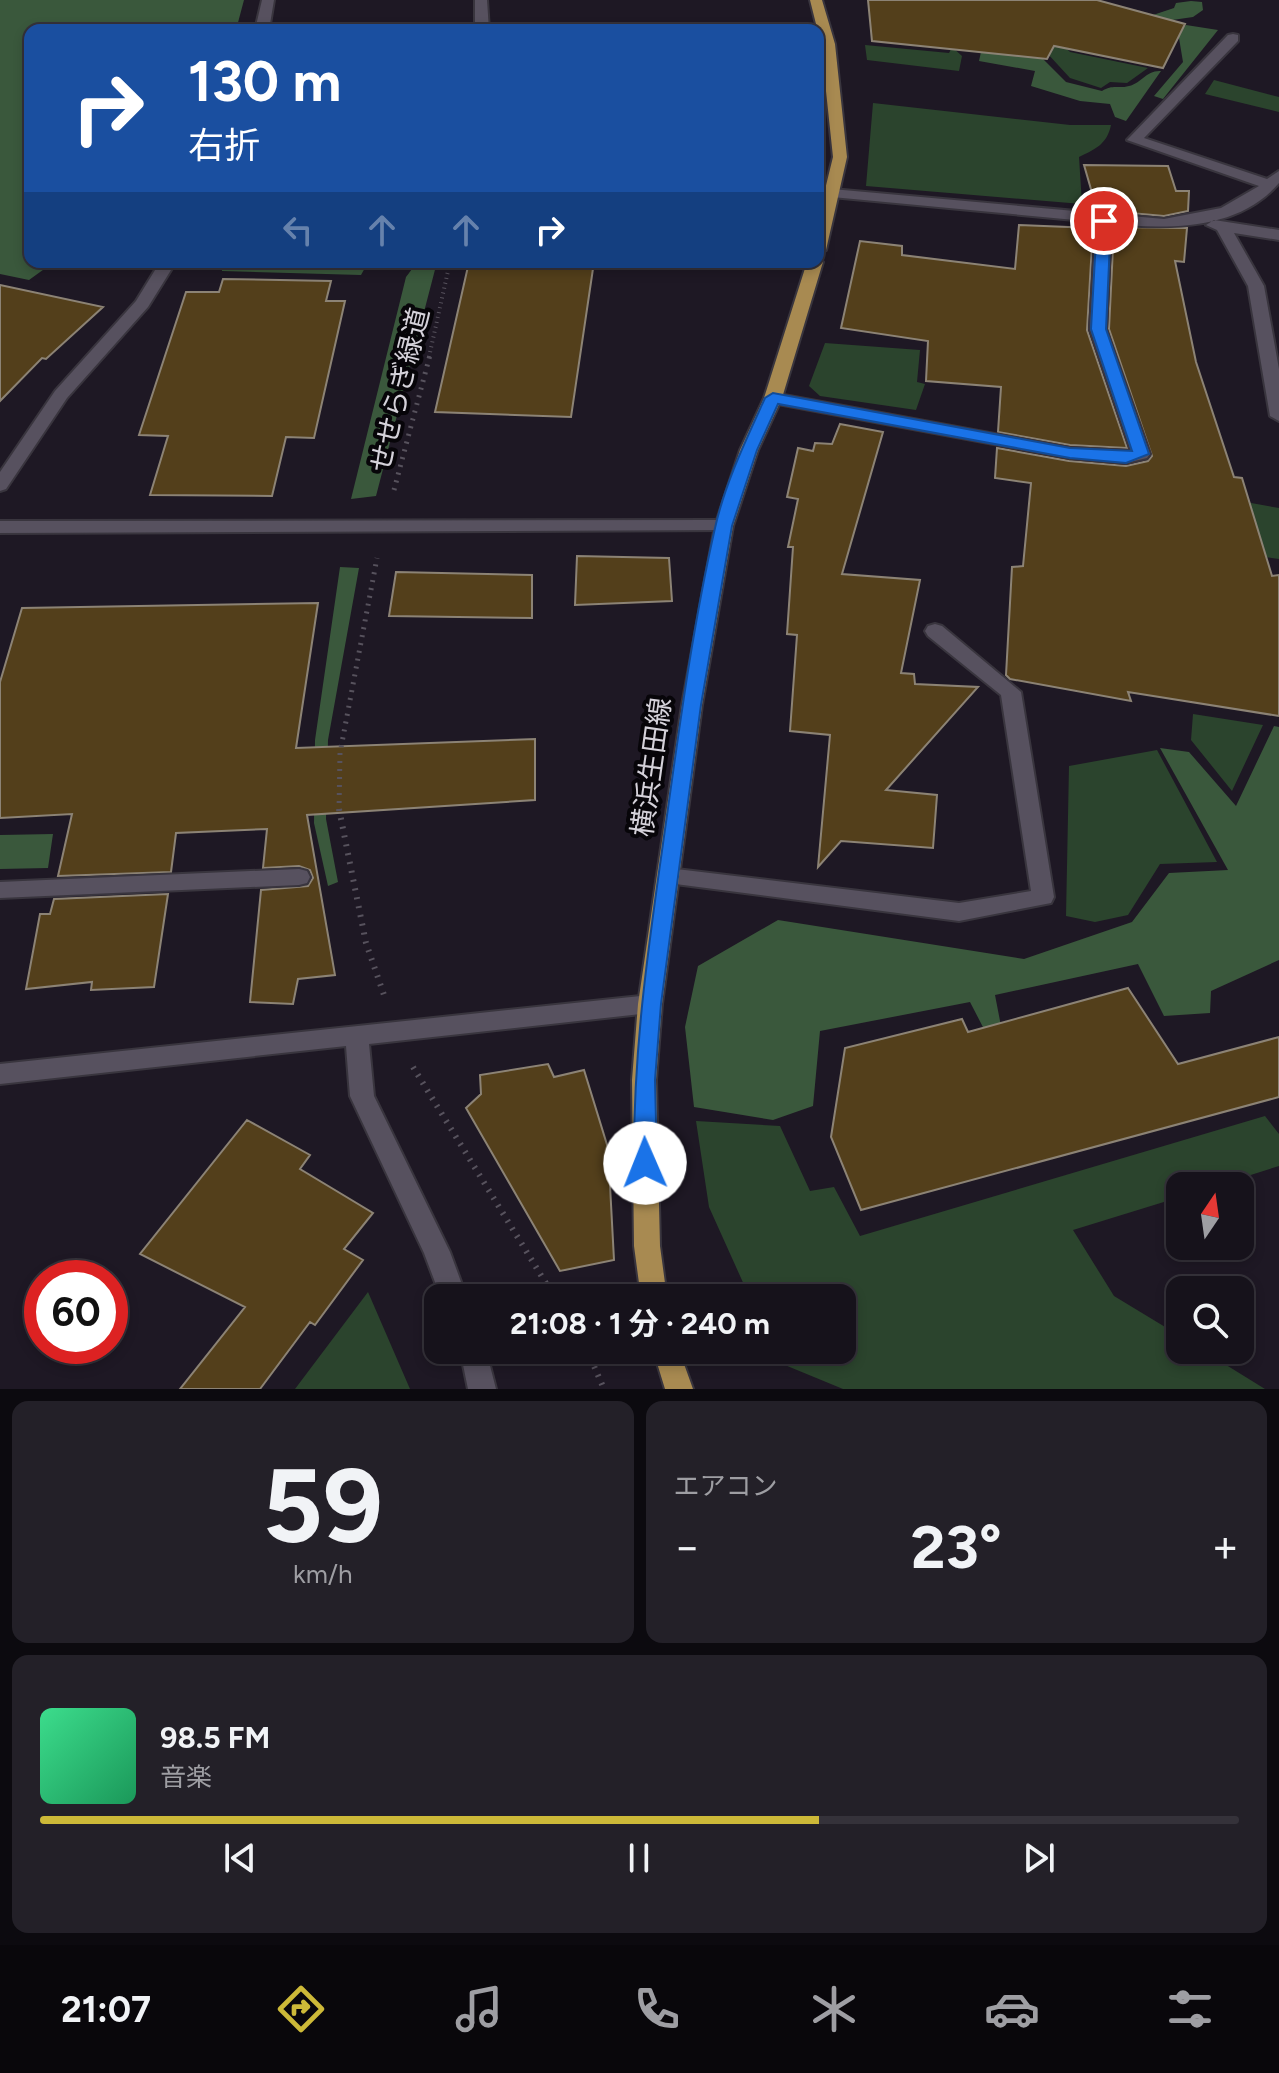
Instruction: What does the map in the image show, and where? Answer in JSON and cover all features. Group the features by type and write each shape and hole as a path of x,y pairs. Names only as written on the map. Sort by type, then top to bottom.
{"main road":[{"path":"816,0 820,24"},
{"path":"824,51 840,157 824,226"},
{"name":"横浜生田線","path":"652,1284 647,1246 644,1080 650,1004 692,705 724,526 749,450 773,398 813,268"},
{"path":"671,1364 679,1389"}],"street":[{"path":"263,24 268,0"},
{"path":"481,0 482,24"},
{"path":"1233,38 1134,140 1275,180"},
{"path":"1198,222 1253,197 1275,180"},
{"path":"832,193 1104,221 1198,222 1279,235"},
{"path":"773,398 1070,453 1126,458 1141,454 1098,329 1104,221"},
{"path":"1223,227 1256,286 1274,357 1279,416"},
{"path":"0,485 61,395 142,304 164,268"},
{"path":"0,527 724,526"},
{"path":"668,876 959,912 1043,897 1011,692 935,631"},
{"path":"0,890 299,877"},
{"path":"0,1074 650,1004"},
{"path":"357,1036 362,1096 437,1252 449,1284"},
{"path":"476,1364 482,1389"}],"path":[{"name":"せせらぎ緑道","path":"385,526 427,367 449,268"},
{"path":"378,555 340,753 339,819 366,943 383,992 402,1031 415,1073 546,1284"},
{"path":"593,1364 604,1389"}],"green space":[{"path":"0,0 244,0 238,24 24,24 24,268 46,268 29,280 0,274"},
{"path":"1202,2 1203,10 1193,17 1138,25 1132,22 1174,8 1176,3"},
{"path":"1186,25 1218,30 1163,99 1154,96 1183,62 1178,32"},
{"path":"1020,41 1066,48 1070,52 1148,68 1127,83 1110,82 1101,88 1070,78 1047,53"},
{"path":"865,45 949,53 952,47 962,56 959,71 867,60"},
{"path":"981,52 1040,56 1066,82 1102,91 1129,86 1152,72 1161,71 1126,121 1115,117 1110,104 1080,101 1031,86 1035,71 979,61"},
{"path":"1214,80 1279,97 1279,112 1205,94"},
{"path":"873,103 1070,125 1111,125 1100,145 1079,157 1082,204 866,186"},
{"path":"222,268 365,268 361,275 222,271"},
{"path":"413,268 435,268 376,496 351,499 406,277"},
{"path":"825,343 920,350 917,382 925,384 916,410 820,396 809,386"},
{"path":"1168,488 1279,508 1279,559 1219,550"},
{"path":"340,567 359,568 328,740 326,819 338,882 328,886 314,823 315,740"},
{"path":"1193,714 1263,725 1232,791 1191,740"},
{"path":"1274,726 1279,727 1279,960 1211,991 1210,1013 1164,1016 1138,964 995,995 1001,1026 985,1031 970,1002 820,1031 813,1106 773,1120 694,1107 685,1027 698,966 778,920 1024,959 1132,922 1169,873 1228,870 1160,748 1189,752 1236,806"},
{"path":"1157,750 1217,862 1160,864 1128,915 1095,922 1066,916 1069,766"},
{"path":"53,834 48,868 0,869 0,835"},
{"path":"1265,1116 1279,1134 1279,1166 1254,1174 1166,1172 1166,1201 1073,1230 1114,1296 1166,1328 1166,1364 1225,1364 1265,1389 843,1389 782,1364 856,1364 856,1284 744,1284 709,1207 696,1121 780,1126 810,1191 834,1187 860,1236"},
{"path":"368,1292 410,1389 295,1389"}],"building":[{"path":"868,0 1097,0 1185,24 1163,68 1054,46 1047,59 872,41"},
{"path":"1084,165 1168,166 1176,191 1189,191 1188,211 1164,216 1097,210"},
{"path":"1019,225 1093,228 1087,330 1127,448 1070,445 998,432 1001,387 926,381 928,341 841,328 860,241 902,246 902,255 1015,269"},
{"path":"1114,227 1187,228 1184,262 1175,261 1196,362 1234,477 1242,478 1272,576 1279,575 1279,716 1128,692 1131,701 1010,679 1006,675 1012,567 1023,566 1031,483 995,478 997,448 1069,461 1126,466 1148,461 1152,456 1109,329"},
{"path":"468,268 593,268 571,417 435,412"},
{"path":"223,279 331,281 326,301 345,301 314,438 286,437 272,496 150,495 168,436 139,435 186,292 219,292"},
{"path":"0,285 103,307 46,359 42,358 0,401"},
{"path":"840,424 883,432 842,574 920,580 901,673 914,674 915,684 978,687 886,790 937,795 933,848 841,841 818,867 830,735 790,731 797,635 787,634 793,547 788,547 798,499 787,497 798,448 813,451 815,443 832,444"},
{"path":"577,556 669,558 672,601 575,605"},
{"path":"396,572 532,575 532,618 389,616"},
{"path":"318,603 296,748 535,739 535,800 307,815 335,975 298,979 293,1004 250,1002 261,890 308,886 313,878 310,870 299,866 263,868 267,829 176,833 171,872 58,876 72,814 0,818 0,682 22,608"},
{"path":"168,894 154,987 91,990 92,982 26,989 40,914 50,914 54,899"},
{"path":"1128,988 1178,1064 1279,1037 1279,1097 861,1210 831,1137 845,1048 962,1019 968,1032"},
{"path":"548,1064 554,1077 584,1070 608,1148 614,1260 560,1271 466,1108 481,1094 480,1075"},
{"path":"247,1120 310,1155 300,1169 373,1213 344,1249 363,1260 315,1325 310,1322 260,1389 180,1389 245,1307 140,1254"}],"route":[{"path":"645,1163 644,1080 650,1004 692,705 724,526 749,450 773,398 1070,453 1126,458 1141,454 1098,329 1104,221"}]}
